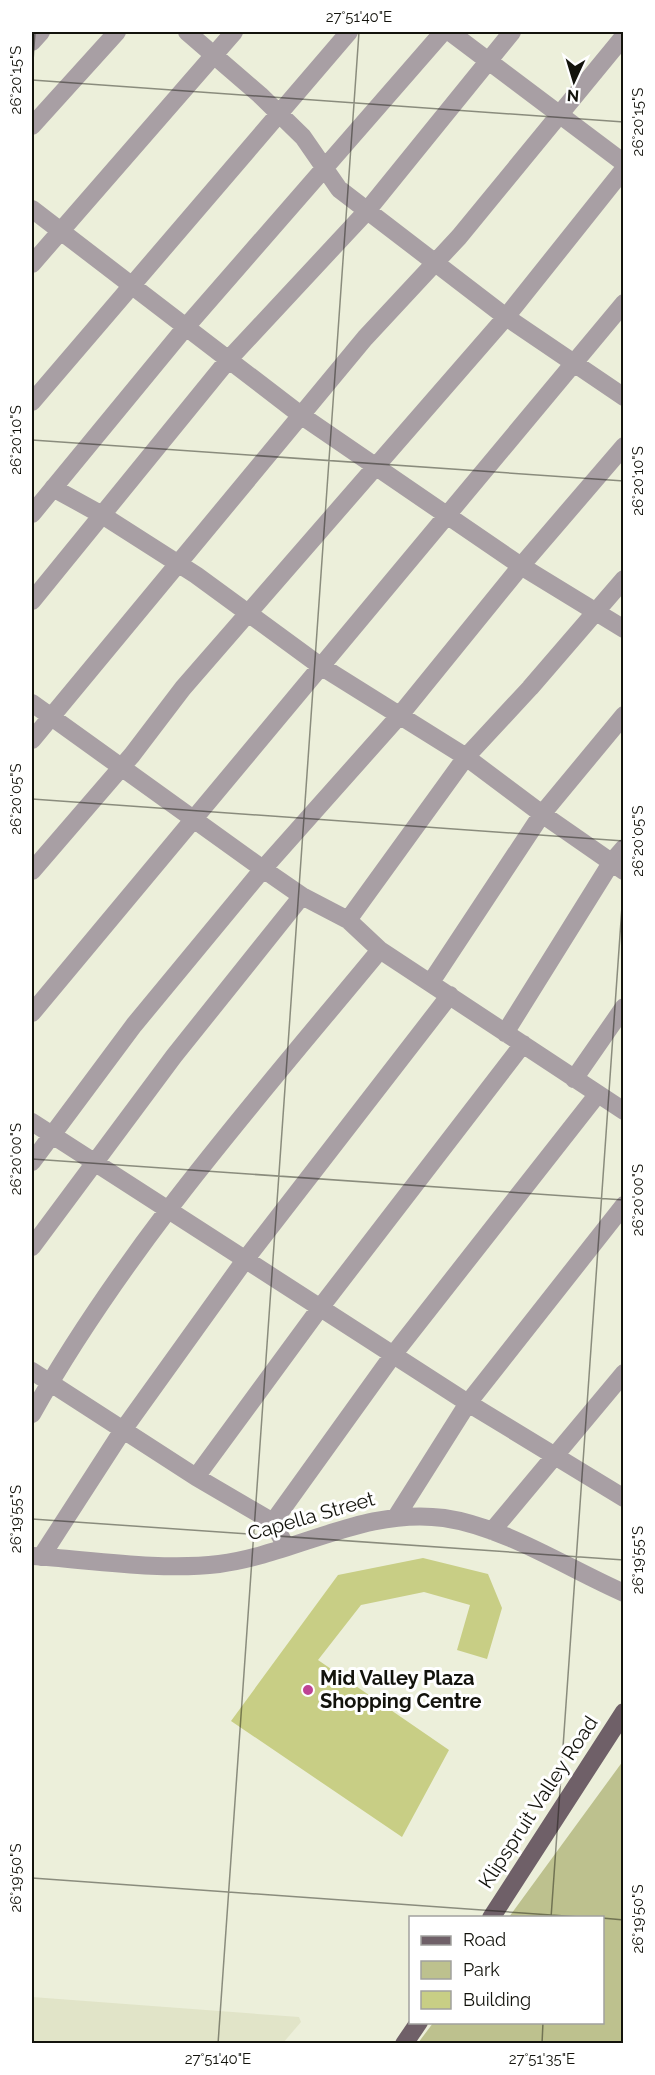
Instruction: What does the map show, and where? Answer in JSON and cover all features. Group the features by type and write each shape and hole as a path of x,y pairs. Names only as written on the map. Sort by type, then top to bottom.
{"main road":[{"name":"Klipspruit Valley Road","path":"491,1916 624,1712"},
{"path":"404,2043 418,2024"}],"street":[{"path":"32,42 40,32"},
{"path":"32,126 117,32"},
{"path":"187,32 214,53 311,146 335,185 366,212 433,262 451,272 506,317 624,397"},
{"path":"32,264 58,231 234,32"},
{"path":"32,402 81,342 132,288 349,32"},
{"path":"33,509 322,167 443,32"},
{"path":"450,32 624,163"},
{"path":"32,601 229,359 366,212 512,32"},
{"path":"32,740 365,338 433,262 459,237 624,36"},
{"path":"32,871 121,767 183,688 506,317 624,169"},
{"path":"32,209 132,288 302,416 376,468 449,514 521,566 624,629"},
{"path":"32,1013 624,303"},
{"path":"32,1162 134,1025 263,869 400,715 521,566 624,446"},
{"path":"53,488 102,515 196,575 319,666 466,757 617,867"},
{"path":"348,920 466,757 624,579"},
{"path":"32,703 302,896 348,920 380,950 624,1111"},
{"path":"431,982 542,814 624,715"},
{"path":"505,1034 617,867 624,848"},
{"path":"32,1247 174,1056 302,896"},
{"path":"32,1414 49,1382 166,1209 380,950"},
{"path":"36,1556 245,1260 450,995"},
{"path":"574,1079 624,1007"},
{"path":"196,1477 320,1308 523,1044"},
{"path":"273,1522 393,1355 597,1095"},
{"path":"32,1122 468,1403 624,1498"},
{"path":"396,1517 468,1403 624,1205"},
{"path":"32,1371 196,1477 273,1522 286,1547"},
{"path":"492,1531 624,1372"},
{"name":"Capella Street","path":"36,1556 192,1565 228,1562 372,1521 396,1517 443,1518 492,1531 624,1593"}],"shaded area":[{"path":"32,1997 299,2017 301,2022 283,2043 32,2043"}],"green space":[{"path":"623,1761 623,2043 418,2043 432,2024 604,2024 604,1916 510,1916"}],"building":[{"name":"Mid Valley Plaza Shopping Centre","path":"423,1558 488,1574 502,1608 487,1659 457,1650 470,1605 424,1592 361,1605 318,1660 449,1750 402,1837 231,1721 338,1575"}],"place":[{"name":"Mid Valley Plaza Shopping Centre","path":"308,1690"}]}
